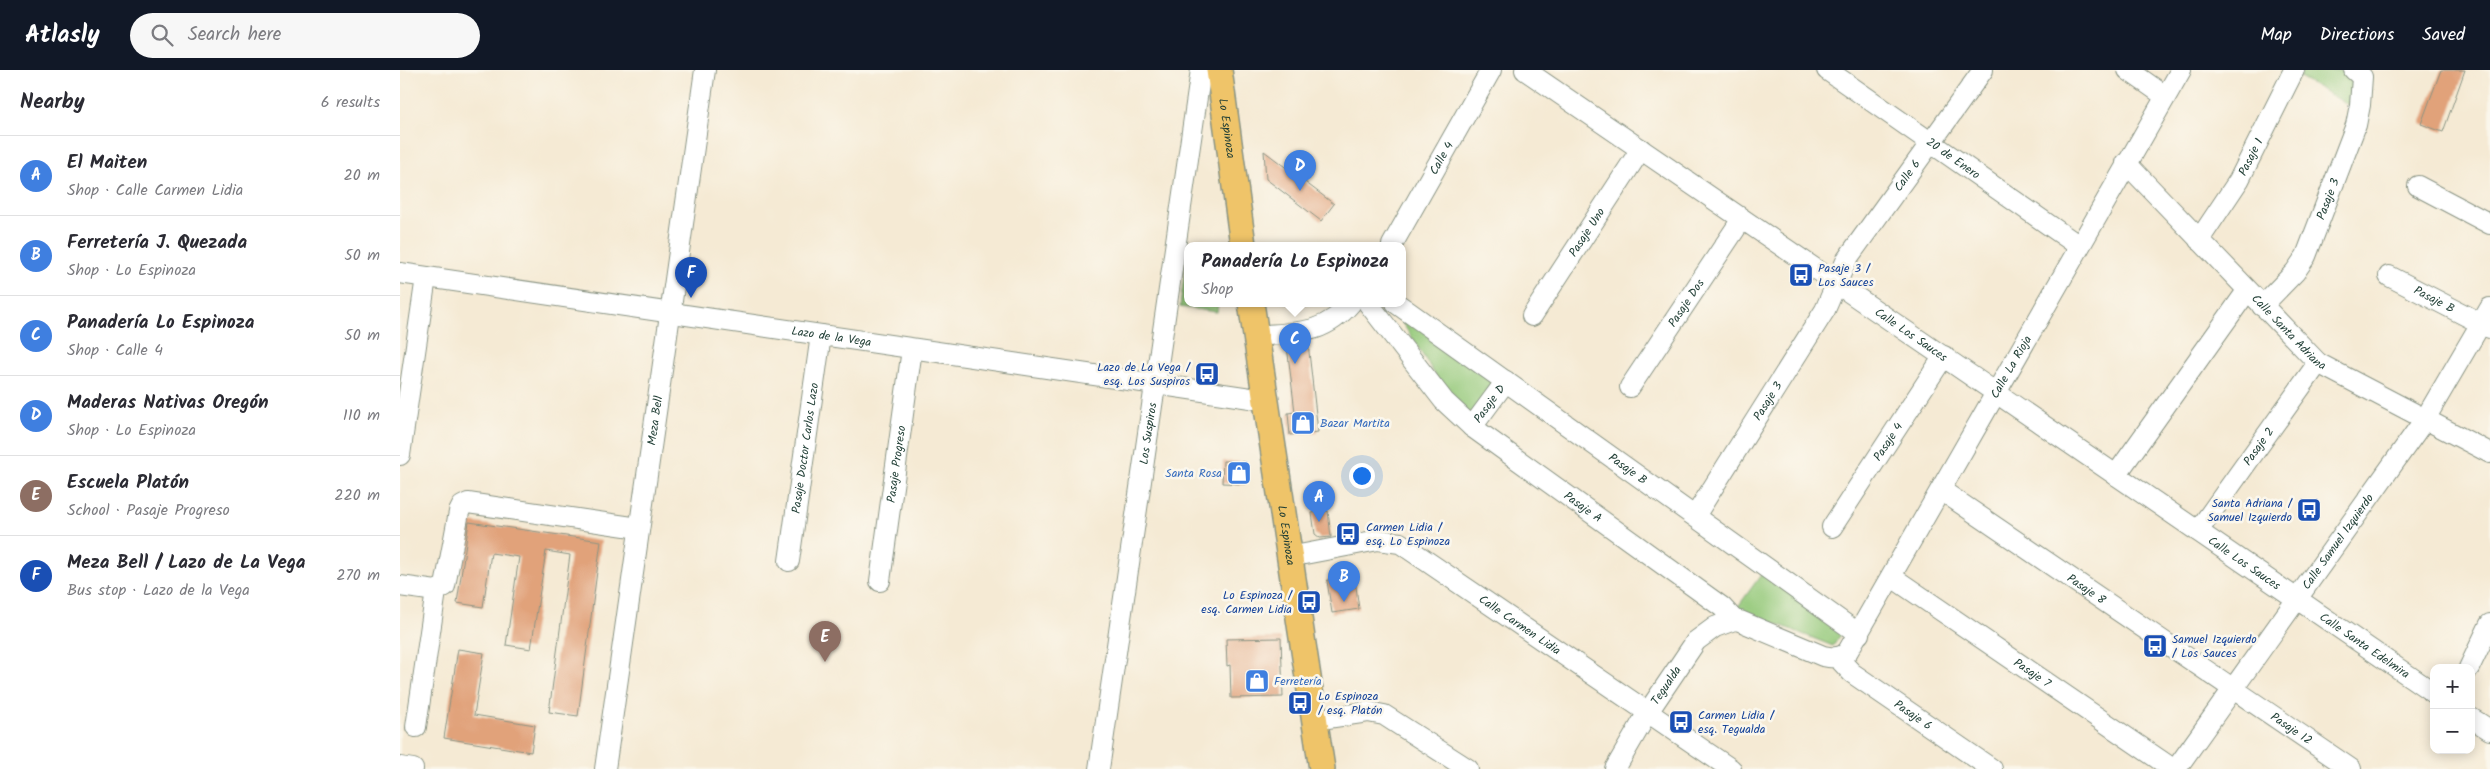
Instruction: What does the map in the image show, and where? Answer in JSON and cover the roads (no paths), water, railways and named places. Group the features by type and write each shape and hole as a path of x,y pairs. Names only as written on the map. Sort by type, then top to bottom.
{"main road":[{"name":"Lo Espinoza","path":"1219,70 1243,242"},
{"name":"Lo Espinoza","path":"1251,307 1264,400 1322,769"}],"street":[{"name":"Meza Bell","path":"605,769 705,70"},
{"name":"Los Suspiros","path":"1099,769 1201,70"},
{"name":"Calle 4","path":"1394,242 1491,70"},
{"name":"Calle Los Sauces","path":"1526,70 2296,598"},
{"name":"20 de Enero","path":"1827,70 2079,246"},
{"name":"Calle 6","path":"1837,283 1847,259 1983,70"},
{"path":"2128,70 2165,96"},
{"name":"Calle La Rioja","path":"1836,658 1844,656 1859,634 2126,163 2181,70"},
{"name":"Pasaje 1","path":"2199,240 2240,180 2294,70"},
{"name":"Pasaje 3","path":"2262,306 2302,265 2306,256 2356,125 2358,73"},
{"name":"Pasaje Uno","path":"1532,316 1640,149"},
{"name":"Calle Santa Adriana","path":"2126,163 2318,363 2490,453"},
{"path":"2418,186 2490,224"},
{"name":"Pasaje Dos","path":"1630,387 1742,218"},
{"name":"Lazo de la Vega","path":"400,274 1264,400"},
{"name":"Pasaje B","path":"2389,276 2487,320"},
{"path":"400,454 426,277"},
{"name":"Pasaje 3","path":"1694,516 1825,310 1837,283"},
{"path":"2116,474 2247,291"},
{"path":"1255,336 1318,328 1338,318 1348,307"},
{"name":"Pasaje A","path":"1371,307 1444,401 1472,427 1722,607 1734,620 1749,623 1823,656 1836,658"},
{"name":"Pasaje B","path":"1402,307 1859,634"},
{"name":"Calle Samuel Izquierdo","path":"2174,769 2425,419 2487,320"},
{"name":"Pasaje Doctor Carlos Lazo","path":"789,561 821,336"},
{"name":"Pasaje Progreso","path":"880,581 912,349"},
{"name":"Pasaje 4","path":"1832,527 1944,356"},
{"name":"Pasaje 2","path":"2198,531 2318,363"},
{"name":"Pasaje D","path":"1472,427 1506,381"},
{"name":"Pasaje 8","path":"1941,490 2233,688"},
{"path":"400,586 436,591 445,586 448,581 459,512 462,506 468,503 639,528"},
{"name":"Calle Carmen Lidia","path":"1290,557 1378,540 1400,543 1731,769"},
{"name":"Pasaje 7","path":"1892,577 2174,769"},
{"path":"416,727 436,591"},
{"name":"Calle Santa Edelmira","path":"2296,598 2430,689"},
{"name":"Tegualda","path":"1615,769 1648,712 1696,641 1715,627 1734,620"},
{"path":"2471,664 2490,624"},
{"name":"Pasaje 6","path":"1836,658 1852,673 1992,769"},
{"name":"Pasaje 12","path":"2233,688 2351,769"},
{"path":"1314,720 1368,712 1384,715 1468,769"},
{"path":"2475,721 2490,730"},
{"path":"400,767 413,769"}],"place":[{"name":"Maderas Nativas Oregón","path":"1300,191"},
{"name":"Pasaje 3 / Los Sauces","path":"1801,275"},
{"name":"Meza Bell / Lazo de La Vega","path":"691,298"},
{"name":"Panadería Lo Espinoza","path":"1295,364"},
{"name":"Lazo de La Vega / esq. Los Suspiros","path":"1207,374"},
{"name":"Bazar Martita","path":"1303,423"},
{"name":"Santa Rosa","path":"1239,473"},
{"name":"Santa Adriana / Samuel Izquierdo","path":"2309,510"},
{"name":"El Maiten","path":"1319,522"},
{"name":"Carmen Lidia / esq. Lo Espinoza","path":"1348,534"},
{"name":"Lo Espinoza / esq. Carmen Lidia","path":"1309,602"},
{"name":"Ferretería J. Quezada","path":"1344,602"},
{"name":"Samuel Izquierdo / Los Sauces","path":"2155,646"},
{"name":"Escuela Platón","path":"825,662"},
{"name":"Ferretería","path":"1257,681"},
{"name":"Lo Espinoza / esq. Platón","path":"1300,703"},
{"name":"Carmen Lidia / esq. Tegualda","path":"1681,722"}]}
